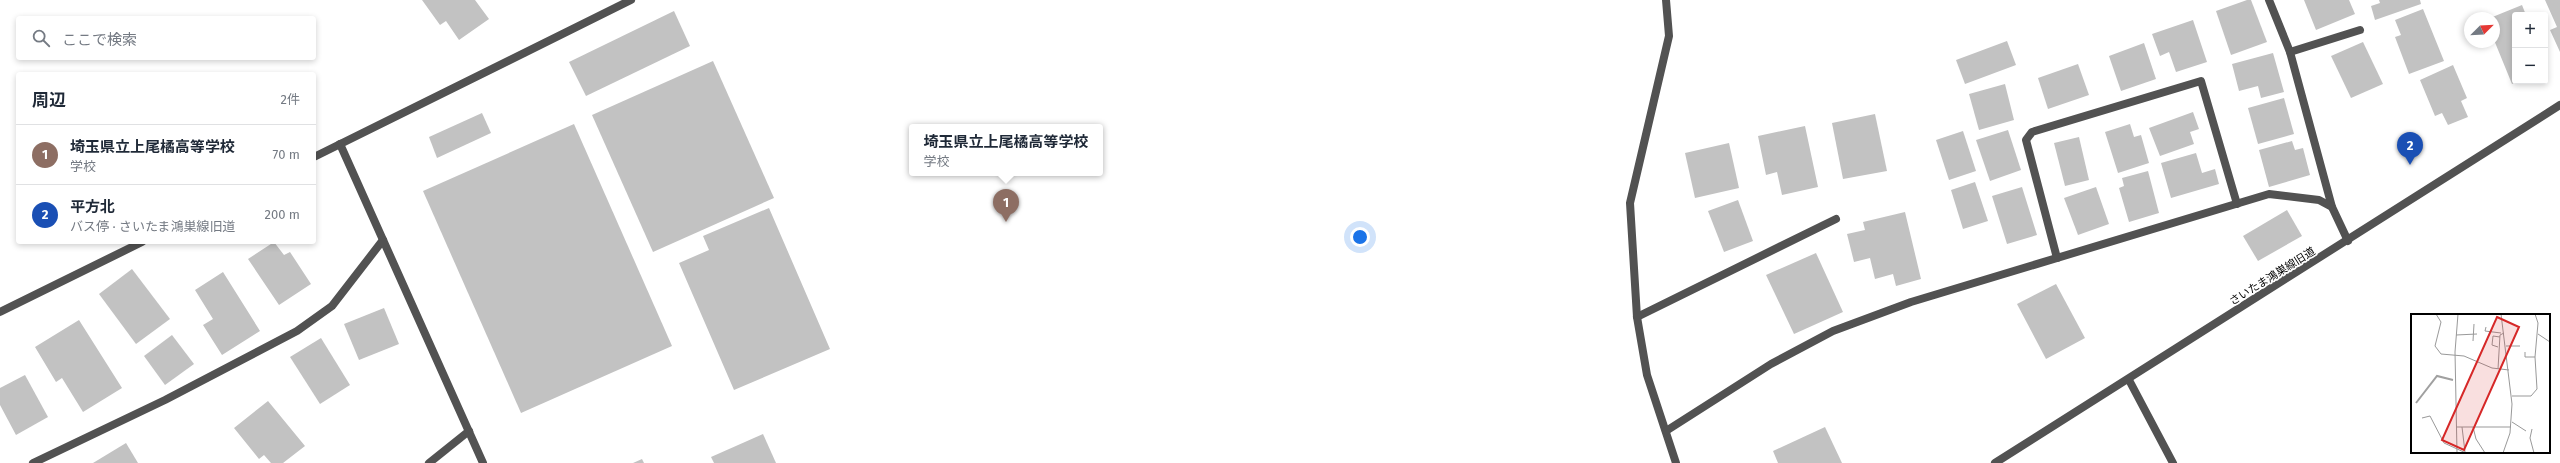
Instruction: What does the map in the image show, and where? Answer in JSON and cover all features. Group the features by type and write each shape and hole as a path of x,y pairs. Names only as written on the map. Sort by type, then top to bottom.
{"street":[{"path":"316,156 631,0"},
{"path":"1666,0 1669,36 1630,203 1637,317 1647,374 1676,463"},
{"path":"2269,0 2290,52 2332,207 2348,242"},
{"path":"2290,52 2360,30"},
{"path":"2057,258 2026,140 2032,132 2201,81 2237,204"},
{"name":"さいたま鴻巣線旧道","path":"1995,463 2348,242 2560,105"},
{"path":"340,144 483,463"},
{"path":"1666,431 1771,364 1833,331 1911,302 2269,194 2319,200 2332,207"},
{"path":"1637,317 1836,219"},
{"path":"33,463 165,400 297,331 332,306 383,240"},
{"path":"0,312 138,244"},
{"path":"2129,380 2173,463"},
{"path":"429,463 469,431"}],"building":[{"path":"422,0 475,0 489,19 459,40 446,21 440,25"},
{"path":"2251,0 2267,42 2231,55 2216,11"},
{"path":"2304,0 2349,0 2355,14 2316,30"},
{"path":"2379,0 2420,0 2421,4 2375,20 2371,6 2380,3"},
{"path":"2545,0 2560,0 2560,52 2550,30 2557,27"},
{"path":"2522,5 2525,12 2512,12 2512,84 2497,48 2500,48 2500,14"},
{"path":"2423,9 2444,61 2409,74 2395,37 2401,35 2395,20"},
{"path":"674,11 690,46 586,96 569,62"},
{"path":"2193,20 2207,62 2176,72 2169,52 2160,56 2152,34"},
{"path":"2007,41 2016,65 1965,84 1956,60"},
{"path":"2363,42 2383,84 2351,98 2331,56"},
{"path":"2144,43 2156,79 2121,91 2109,56"},
{"path":"2273,53 2284,92 2261,98 2258,86 2239,91 2232,64"},
{"path":"713,61 774,198 653,252 592,115"},
{"path":"2078,64 2089,95 2048,109 2038,78"},
{"path":"2453,65 2467,98 2461,101 2468,117 2448,125 2442,113 2435,116 2420,80"},
{"path":"2005,84 2014,120 1979,130 1969,94"},
{"path":"2284,98 2294,134 2258,144 2248,108"},
{"path":"2193,112 2199,129 2190,132 2194,144 2160,156 2149,128"},
{"path":"482,113 491,133 437,158 429,137"},
{"path":"1875,114 1887,171 1843,179 1832,123"},
{"path":"574,124 672,346 521,413 423,191"},
{"path":"2130,124 2134,137 2141,135 2149,163 2118,173 2105,132"},
{"path":"1805,126 1818,187 1782,195 1777,172 1766,175 1758,136"},
{"path":"2008,130 2021,170 1990,181 1976,140"},
{"path":"1963,131 1976,171 1949,180 1936,140"},
{"path":"2079,137 2089,180 2065,186 2054,143"},
{"path":"2292,141 2295,150 2303,148 2310,175 2269,187 2259,150"},
{"path":"1729,143 1739,188 1695,198 1685,153"},
{"path":"2196,153 2202,173 2215,169 2219,184 2171,198 2161,163"},
{"path":"2148,171 2159,213 2129,222 2119,188 2124,186 2122,178"},
{"path":"1975,182 1988,221 1963,229 1951,190"},
{"path":"2022,187 2037,235 2007,244 1992,196"},
{"path":"2096,187 2109,224 2078,235 2064,198"},
{"path":"1738,200 1753,241 1724,252 1708,211"},
{"path":"769,208 830,349 734,390 679,263 709,250 703,236"},
{"path":"2287,210 2302,236 2258,261 2243,236"},
{"path":"1905,212 1921,279 1896,286 1893,274 1875,279 1870,258 1854,262 1847,234 1865,230 1863,222"},
{"path":"271,244 276,244 284,255 290,252 311,284 279,305 248,259"},
{"path":"1816,253 1843,312 1794,334 1766,275"},
{"path":"132,269 170,319 136,344 99,294"},
{"path":"223,272 260,331 222,355 203,325 213,319 195,290"},
{"path":"2056,284 2085,338 2046,359 2017,304"},
{"path":"384,308 399,344 359,360 344,324"},
{"path":"79,320 122,388 83,412 62,378 56,382 35,347"},
{"path":"172,335 194,364 165,385 144,356"},
{"path":"321,338 350,385 320,404 290,357"},
{"path":"25,375 48,417 16,435 0,405 0,388"},
{"path":"268,401 305,446 283,463 271,463 264,455 259,459 234,428"},
{"path":"1825,427 1842,463 1778,463 1773,451"},
{"path":"763,434 776,463 714,463 711,457"},
{"path":"126,443 138,463 93,463"},
{"path":"642,459 644,463 633,463"}],"place":[{"name":"平方北","path":"2410,165"},
{"name":"埼玉県立上尾橘高等学校","path":"1006,222"}]}
